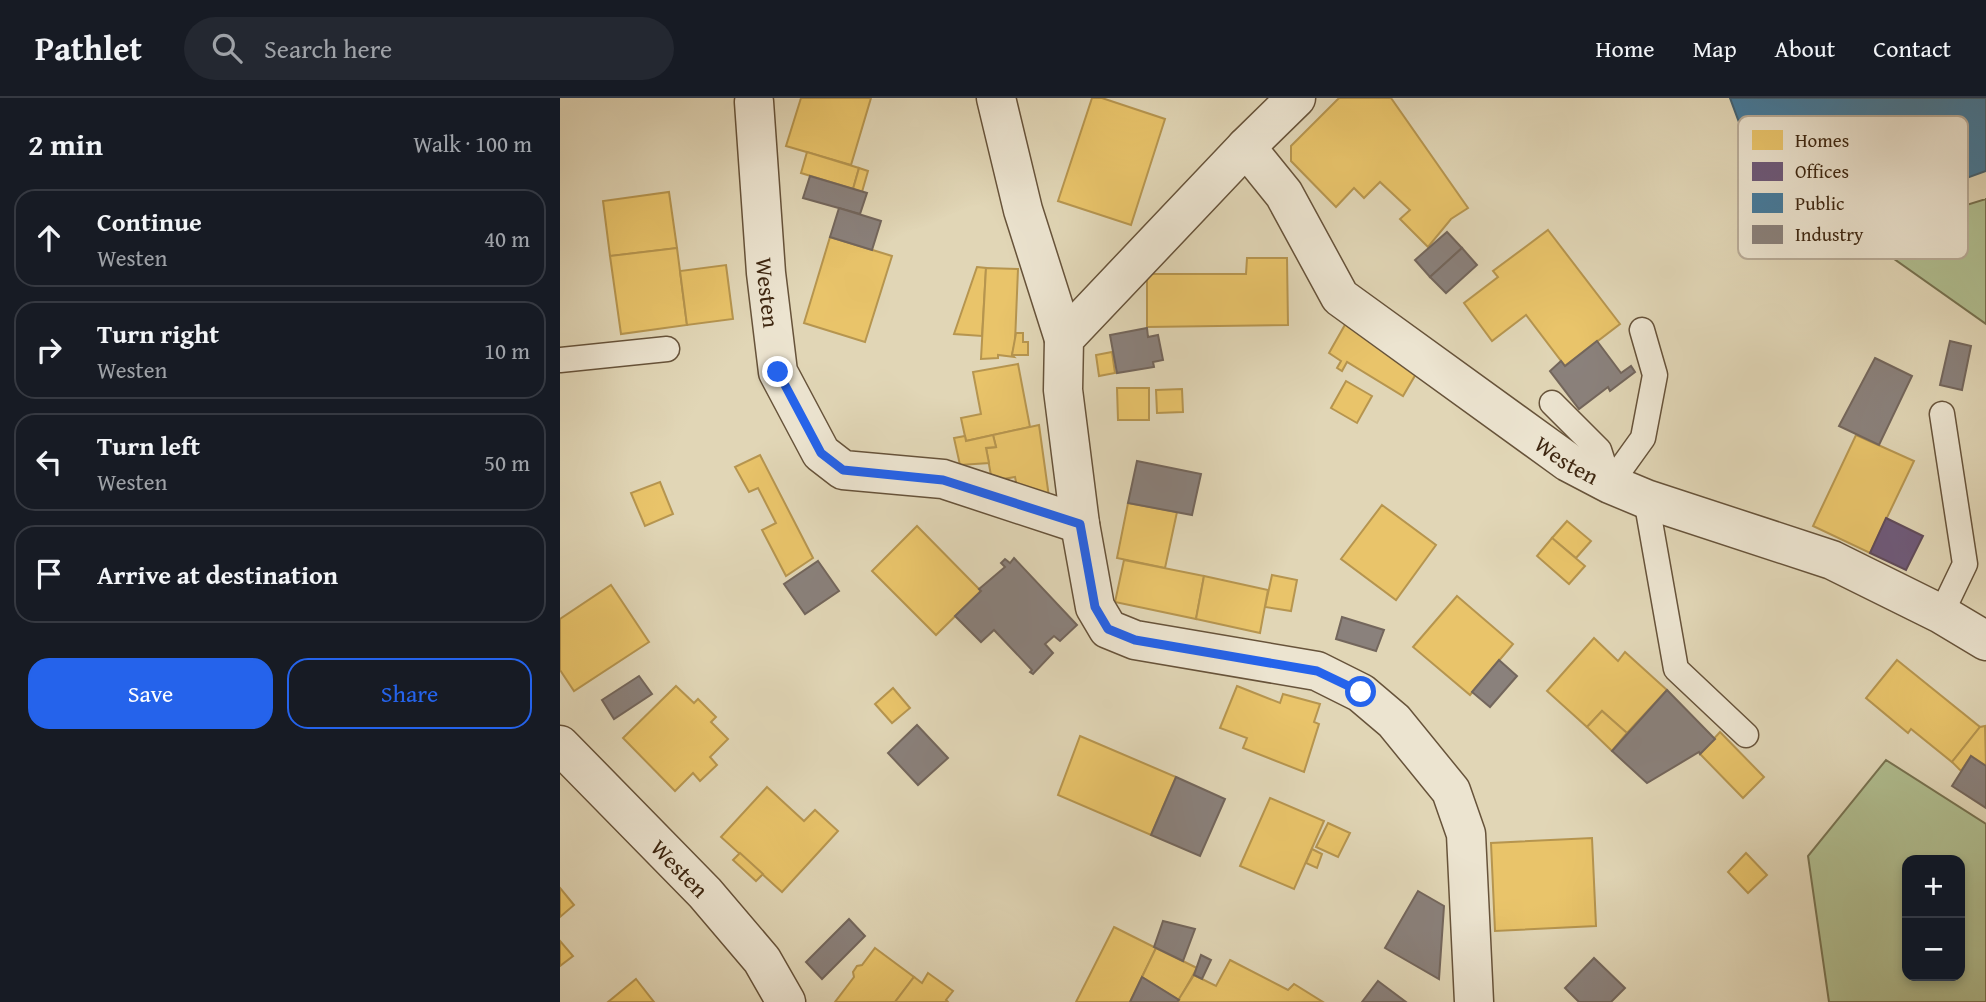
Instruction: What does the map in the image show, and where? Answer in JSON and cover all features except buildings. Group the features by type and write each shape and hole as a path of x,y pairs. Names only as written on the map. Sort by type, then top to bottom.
{"street":[{"path":"996,98 1023,210 1064,339 1063,390 1080,524 1095,607 1108,629 1135,640 1317,671 1361,692 1394,721 1451,791 1466,834 1474,1002"},
{"path":"1064,339 1296,98"},
{"name":"Westen","path":"754,102 766,273 778,372 821,453 843,470 943,480 1080,524"},
{"name":"Westen","path":"1246,147 1284,194 1340,297 1568,462 1646,499 1832,560 1941,614 1986,640"},
{"name":"Westen","path":"560,745 705,894 762,960 786,1002"}],"lane":[{"path":"1610,484 1643,438 1655,375 1642,330"},
{"path":"560,360 667,349"},
{"path":"1552,403 1599,450 1610,484"},
{"path":"1941,614 1965,564 1942,414"},
{"path":"1646,499 1676,669 1746,735"}],"green space":[{"path":"1986,199 1986,324 1894,259 1968,259 1968,205"},
{"path":"1886,760 1986,824 1986,1002 1829,1002 1808,856"}],"route":[{"path":"778,372 821,453 843,470 943,480 1080,524 1095,607 1108,629 1135,640 1317,671 1361,692"}]}
